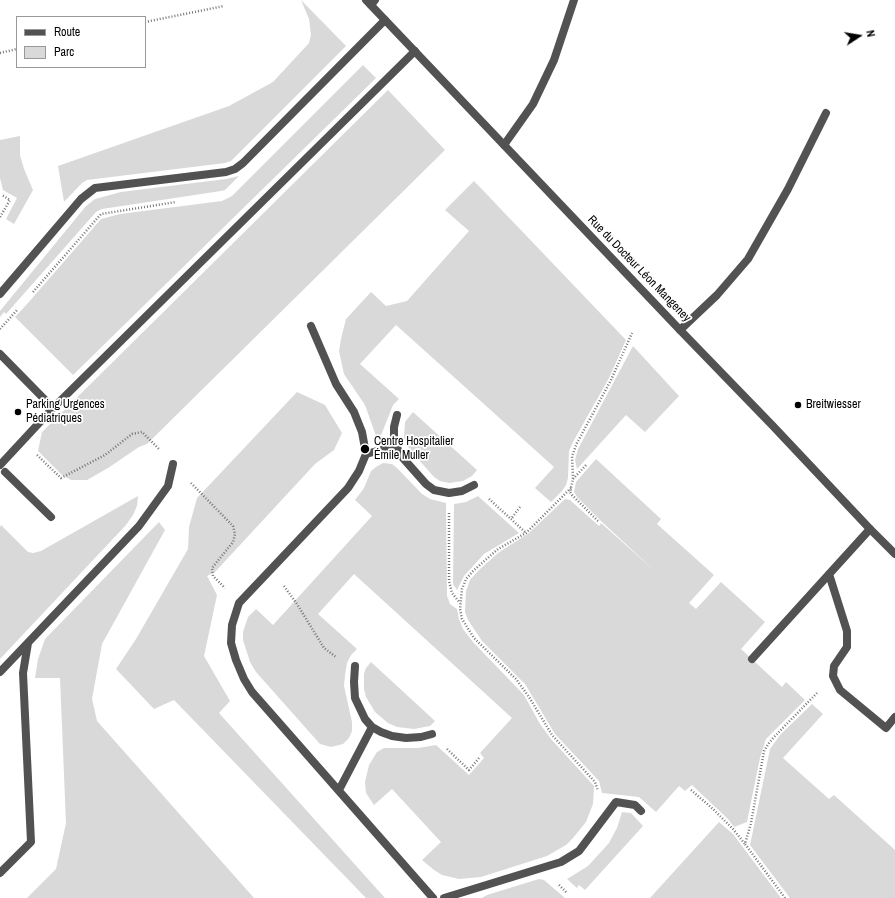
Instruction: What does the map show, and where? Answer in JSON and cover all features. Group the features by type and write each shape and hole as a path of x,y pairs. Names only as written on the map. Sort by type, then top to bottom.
{"street":[{"path":"504,146 533,104 554,60 574,0"},
{"name":"Rue du Docteur Léon Mangeney","path":"370,2 385,20 504,146 895,554"},
{"path":"0,294 81,199 95,188 226,172 235,169 243,163 385,20"},
{"path":"51,517 2,469 53,408 415,51"},
{"path":"680,330 717,295 748,258 788,189 826,113"},
{"path":"311,326 336,384 354,412 362,432 366,454 359,471 348,488 240,603 232,625 232,644 236,660 244,679 252,692 433,898"},
{"path":"0,354 53,408"},
{"path":"397,415 394,427 394,439 396,446 402,457 426,484 434,490 450,493 462,491 474,486"},
{"path":"366,454 396,446"},
{"path":"0,672 139,526 168,486 173,464"},
{"path":"752,659 870,529"},
{"path":"829,574 847,631 847,647 834,666 833,676 840,690 886,728 895,717"},
{"path":"0,873 31,842 23,674 28,642"},
{"path":"355,666 355,698 365,719 372,727 386,734 406,738 421,737 432,734"},
{"path":"339,790 372,727"},
{"path":"444,898 561,862 580,851 616,802 635,805 641,811"}],"path":[{"path":"146,22 224,6"},
{"path":"0,53 16,49"},
{"path":"0,217 10,200 2,195"},
{"path":"0,329 12,315"},
{"path":"598,521 575,500 570,492 573,479 572,464 574,449 611,380 632,333"},
{"path":"34,451 61,478 105,455 132,434 142,432 155,444"},
{"path":"573,479 587,464"},
{"path":"474,486 526,533"},
{"path":"571,488 526,533 498,549 473,571 466,579 462,589 460,603 462,619 474,638 516,679 529,697 552,735 595,782 602,821"},
{"path":"199,491 233,526 235,534 233,542 212,568 213,576 226,590"},
{"path":"450,493 449,581 452,592 460,603"},
{"path":"511,519 520,508"},
{"path":"297,604 324,648 339,658"},
{"path":"745,844 751,823 764,751 775,736 807,703"},
{"path":"432,734 469,770 479,758"},
{"path":"691,790 728,824 745,844 785,898"}],"green space":[{"path":"301,0 346,46 231,161 87,180 82,183 64,202 58,166 229,106 273,82 309,43 311,35 309,19"},
{"path":"363,65 376,78 73,375 15,317 101,219 120,214 222,201 232,196"},
{"path":"388,90 445,150 147,444 139,447 87,480 71,480 62,475 38,451 42,432"},
{"path":"20,136 20,155 33,190 14,224 6,219 17,198 3,190 0,178 0,140"},
{"path":"239,176 225,190 102,209 96,212 6,314 4,312 0,317 0,311 86,206 95,199 121,192 226,179"},
{"path":"474,181 626,340 609,378 569,451 568,478 566,485 551,502 535,488 554,467 396,325 360,364 399,399 393,405 380,438 376,436 365,405 344,374 339,351 346,319 371,292 386,306 407,301 469,231 445,210"},
{"path":"633,346 679,396 645,432 626,415 577,469 575,460 578,449"},
{"path":"297,392 325,405 342,433 334,450 315,464 215,572 207,576 217,595 204,656 230,701 219,713 385,898 366,898 174,700 154,709 116,669 136,639 188,549 189,527 197,498"},
{"path":"413,412 477,470 472,476 463,481 449,483 440,481 434,477 406,444 404,437 405,422"},
{"path":"596,459 661,519 657,524 714,575 689,603 696,609 721,582 765,622 741,649 782,687 786,682 805,700 766,739 760,758 747,822 734,827 728,819 692,785 685,791 679,786 656,812 639,797 602,793 599,781 555,734 525,684 482,641 468,620 465,612 466,591 470,580 498,553 529,533 565,499 570,500 599,526 601,523 655,571 602,522 577,497 574,492 576,482"},
{"path":"383,463 392,464 422,494 430,499 446,503 447,596 450,604 457,609 463,629 473,642 524,695 540,724 551,739 594,786 593,804 586,822 566,845 547,856 481,877 459,879 442,875 422,860 441,842 392,789 374,805 366,793 365,782 369,765 377,752 384,748 418,748 436,745 469,775 484,758 480,753 512,718 354,574 318,614 357,649 351,655 347,663 345,675 344,686 352,722 352,731 349,738 343,744 331,747 320,744 256,672 250,662 243,640 243,632 248,617 256,609 273,625 372,516 355,500 364,488 371,471"},
{"path":"138,496 137,506 126,525 0,659 1,525 28,552 33,553 41,551"},
{"path":"478,496 519,533 484,554 464,576 457,590 453,584 454,504 466,502"},
{"path":"159,522 165,530 102,644 92,699 97,721 254,898 27,898 56,869 66,823 60,678 35,678 38,659 45,639"},
{"path":"371,662 435,721 430,726 414,729 397,727 388,723 375,712 366,697 364,689 364,674 366,668"},
{"path":"812,704 823,714 783,758 829,799 834,795 895,850 895,898 790,898 750,845 770,749 780,735"},
{"path":"622,812 631,813 643,826 585,890 579,885 577,888 567,879 588,866 609,843 617,828"},
{"path":"719,822 733,834 781,898 650,898"},
{"path":"539,879 544,880 565,898 482,898 487,895"}],"place":[{"name":"Breitwiesser","path":"798,405"},
{"name":"Parking Urgences Pédiatriques","path":"18,412"},
{"name":"Centre Hospitalier Émile Muller","path":"365,449"}]}
